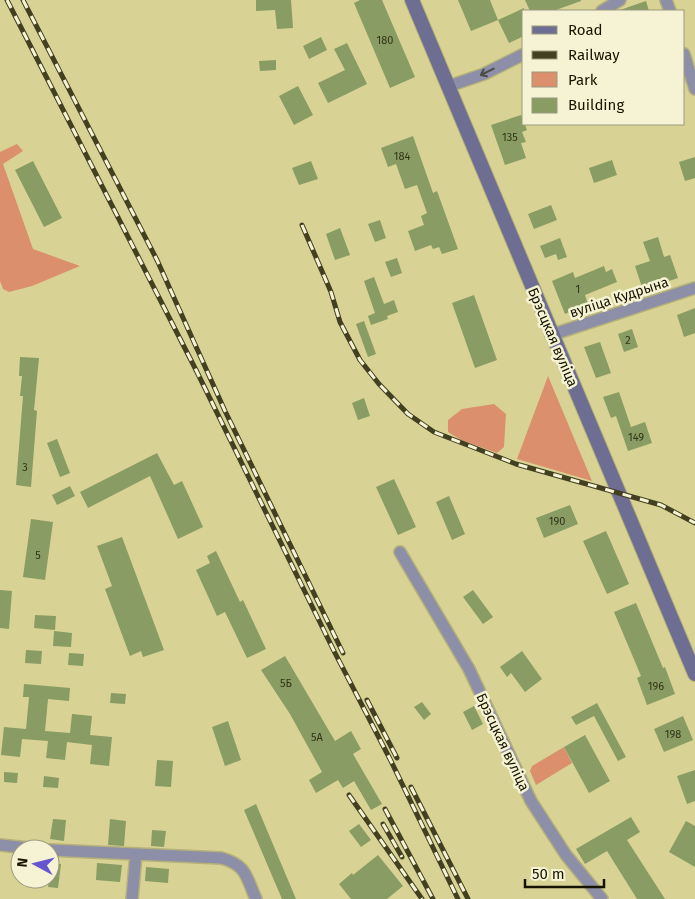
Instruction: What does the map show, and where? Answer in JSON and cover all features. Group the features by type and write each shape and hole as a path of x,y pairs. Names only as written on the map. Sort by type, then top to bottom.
{"main road":[{"name":"Брэсцкая вуліца","path":"412,0 551,335 695,674"}],"street":[{"path":"604,10 620,0"},
{"path":"449,86 476,77 522,55"},
{"path":"685,57 695,89"},
{"name":"вуліца Кудрына","path":"551,335 695,288"},
{"name":"Брэсцкая вуліца","path":"400,552 468,669 531,801 566,855 602,899"},
{"path":"60,850 221,858 234,862 243,869 256,899"},
{"path":"132,899 136,854"}],"green space":[{"path":"17,144 23,151 3,164 33,249 80,266 32,286 9,292 3,289 0,281 0,152"},
{"path":"548,376 592,481 517,459"},
{"path":"494,404 506,414 504,447 497,453 461,440 448,432 448,420 462,409"},
{"path":"564,747 572,763 536,785 530,771 532,766"}],"building":[{"path":"256,0 291,0 293,28 277,29 275,10 256,11"},
{"path":"360,0 382,0 415,77 390,88 354,3"},
{"path":"458,0 490,0 498,20 471,31"},
{"path":"525,0 581,0 556,10 530,10"},
{"path":"646,1 649,10 620,10"},
{"path":"524,8 522,10 522,37 509,43 498,20"},
{"path":"321,37 327,50 309,59 303,46"},
{"path":"347,43 367,84 328,103 318,83 345,70 334,49"},
{"path":"276,60 276,70 260,71 259,61"},
{"path":"298,86 313,115 294,125 279,96"},
{"path":"521,115 522,125 525,125 527,130 522,132 526,142 521,143 526,158 505,165 491,125"},
{"path":"413,136 433,193 437,191 458,249 442,254 439,247 433,249 431,245 415,251 408,231 424,225 421,216 427,213 417,185 405,189 396,164 388,167 381,148"},
{"path":"695,157 695,178 685,181 679,162"},
{"path":"612,160 617,175 594,183 589,168"},
{"path":"33,161 62,218 44,227 15,170"},
{"path":"311,161 318,179 299,185 292,168"},
{"path":"551,205 557,220 534,229 528,214"},
{"path":"380,220 386,238 375,242 368,224"},
{"path":"340,228 350,255 335,260 326,234"},
{"path":"658,237 664,257 670,255 678,278 663,283 662,280 642,287 635,266 650,261 643,242"},
{"path":"560,238 567,257 558,260 556,254 545,258 540,246"},
{"path":"397,258 402,273 391,277 385,262"},
{"path":"604,266 606,272 612,269 617,282 585,295 588,304 565,314 552,281 573,272 575,278"},
{"path":"374,277 384,304 394,300 398,312 387,316 388,319 371,325 368,316 375,313 364,281"},
{"path":"474,295 497,360 475,368 452,303"},
{"path":"695,308 695,333 684,337 677,315"},
{"path":"364,321 376,354 368,357 356,324"},
{"path":"632,329 638,347 624,352 618,334"},
{"path":"600,342 611,373 596,378 584,347"},
{"path":"20,357 39,358 34,410 37,411 31,487 16,485 23,396 20,396 22,376 19,376"},
{"path":"619,392 631,427 645,422 652,443 628,451 616,416 611,418 603,397"},
{"path":"364,398 370,416 358,420 352,403"},
{"path":"57,439 70,473 60,477 47,443"},
{"path":"157,453 174,485 182,481 203,527 178,539 150,476 88,508 80,492"},
{"path":"394,479 416,527 398,535 376,487"},
{"path":"70,486 75,496 57,505 52,495"},
{"path":"449,496 465,534 452,540 436,502"},
{"path":"570,505 578,524 544,538 536,518"},
{"path":"31,519 53,522 45,580 23,577"},
{"path":"606,531 629,584 607,594 583,541"},
{"path":"122,537 164,650 143,657 141,651 130,656 105,589 112,586 97,546"},
{"path":"216,551 240,602 243,600 266,649 247,658 225,612 217,616 196,570 210,563 207,556"},
{"path":"0,590 12,591 9,629 0,628"},
{"path":"473,590 493,617 483,624 463,597"},
{"path":"636,603 675,694 647,705 637,678 641,676 614,612"},
{"path":"35,615 56,616 55,630 34,628"},
{"path":"54,631 72,633 71,647 53,646"},
{"path":"26,650 42,651 41,664 25,663"},
{"path":"522,651 542,679 525,692 511,673 507,677 500,667"},
{"path":"69,653 84,654 83,666 68,665"},
{"path":"285,656 335,741 351,731 361,749 353,754 382,804 371,810 354,781 343,788 338,780 316,793 309,780 322,772 290,714 261,670"},
{"path":"24,684 70,688 69,701 48,699 45,731 70,733 72,714 92,716 90,735 112,737 109,766 90,764 92,745 67,742 65,760 46,758 48,741 22,739 20,757 1,755 4,727 26,729 29,697 23,697"},
{"path":"111,693 126,694 125,704 110,703"},
{"path":"422,702 431,714 424,720 414,707"},
{"path":"597,703 626,757 618,761 594,716 576,725 571,717"},
{"path":"474,706 483,724 472,730 463,712"},
{"path":"683,716 693,740 664,752 654,729"},
{"path":"228,721 241,760 225,766 212,727"},
{"path":"585,735 610,781 589,793 564,747"},
{"path":"157,760 173,761 171,787 155,786"},
{"path":"695,770 695,801 687,804 677,776"},
{"path":"4,772 18,773 17,783 4,782"},
{"path":"44,776 59,778 58,788 43,787"},
{"path":"256,804 296,899 282,899 244,810"},
{"path":"631,817 640,832 627,840 665,899 637,899 607,851 585,864 576,849"},
{"path":"53,819 66,820 64,841 50,839"},
{"path":"110,819 126,821 124,846 108,845"},
{"path":"686,821 695,826 695,867 669,852"},
{"path":"359,824 371,840 361,847 349,831"},
{"path":"152,830 166,831 164,847 151,846"},
{"path":"378,855 403,886 387,899 351,899 339,884"},
{"path":"97,863 122,865 120,882 96,880"},
{"path":"146,867 169,869 168,883 145,881"}],"railway":[{"path":"7,0 196,370 458,899"},
{"path":"23,0 157,260 225,411 343,653"},
{"path":"302,225 331,292 340,322 360,360 379,384 408,414 434,432 516,464 661,505 695,523"},
{"path":"367,700 397,758"},
{"path":"411,787 468,899"},
{"path":"349,795 422,899"},
{"path":"385,809 433,899"},
{"path":"383,824 402,857"}]}
